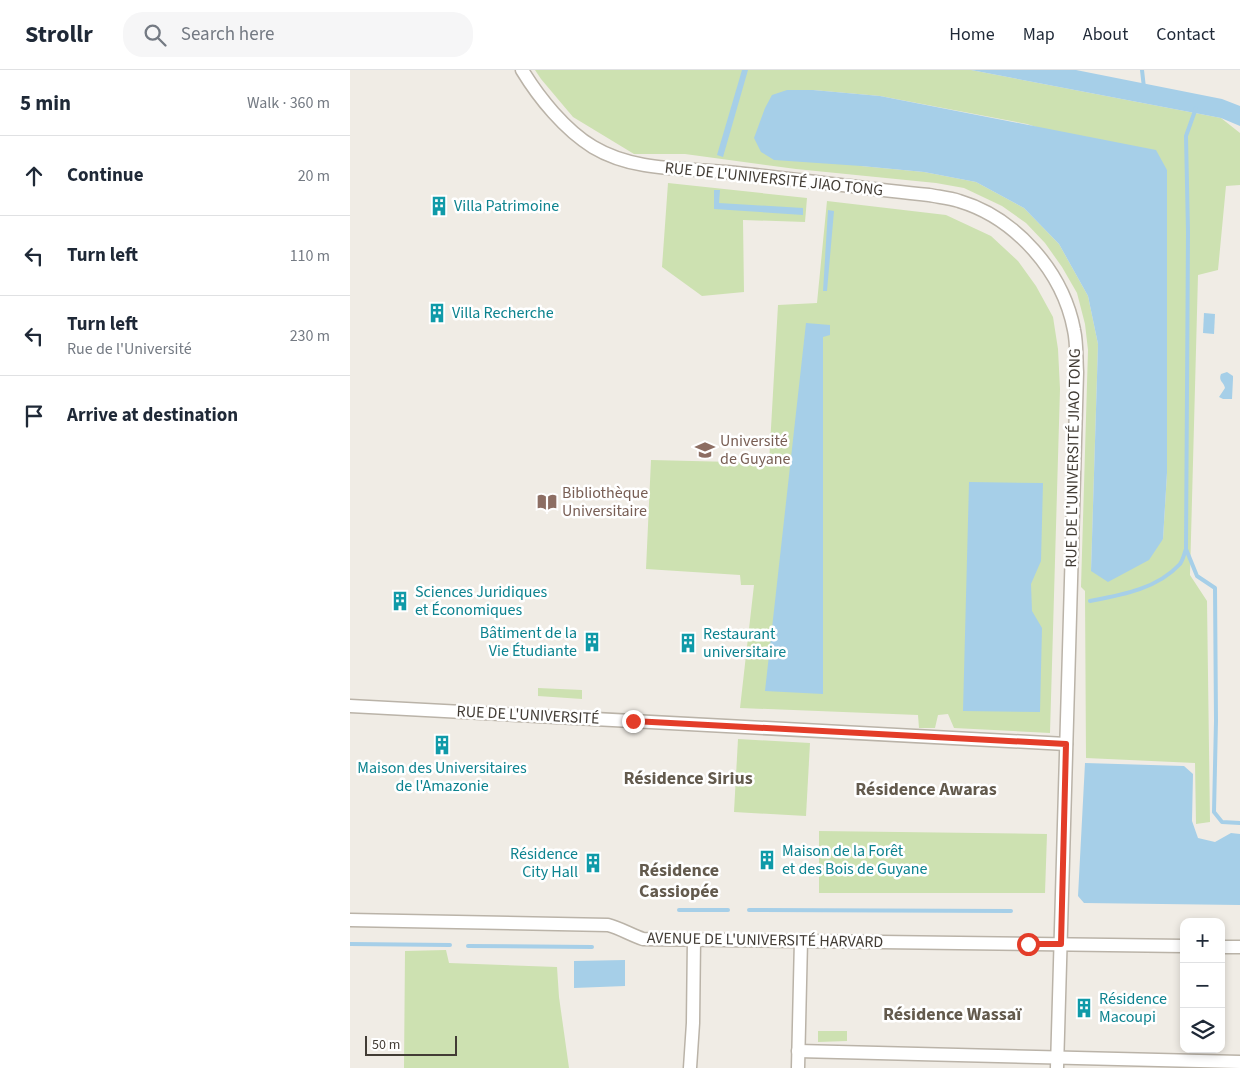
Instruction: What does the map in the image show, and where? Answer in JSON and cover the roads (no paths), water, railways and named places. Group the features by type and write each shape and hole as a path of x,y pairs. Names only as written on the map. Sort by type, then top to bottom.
{"street":[{"name":"RUE DE L'UNIVERSITÉ JIAO TONG","path":"522,70 535,92 560,120 593,147 622,160 646,166 726,172 919,194 960,201 994,216 1025,240 1050,270 1064,296 1074,330 1077,372 1058,1063"},
{"name":"RUE DE L'UNIVERSITÉ","path":"350,706 1066,744"},
{"name":"AVENUE DE L'UNIVERSITÉ HARVARD","path":"350,920 608,924 643,939 1180,946"},
{"path":"690,1068 693,1023 694,939"},
{"path":"798,1068 801,940"},
{"path":"1225,947 1240,947"},
{"path":"798,1051 1058,1063 1240,1062"}],"water":[{"path":"742,70 748,70 723,157 717,155"},
{"path":"971,70 1076,70 1222,99 1240,106 1240,126 1221,118"},
{"path":"787,90 813,90 880,96 1156,150 1167,170 1167,473 1163,539 1149,560 1108,582 1091,571 1098,344 1088,296 1059,244 1024,208 976,182 924,172 774,160 761,152 754,138 772,95"},
{"path":"714,190 720,190 719,203 803,208 803,215 714,209"},
{"path":"828,210 834,211 827,291 823,291"},
{"path":"1204,313 1215,314 1214,334 1203,333"},
{"path":"806,323 830,325 830,335 823,337 823,694 765,691"},
{"path":"1227,372 1233,376 1232,399 1219,397 1225,388 1220,378 1221,374"},
{"path":"969,482 1043,483 1041,561 1031,584 1032,611 1042,628 1040,712 963,711"},
{"path":"1085,763 1184,766 1193,774 1192,821 1198,838 1215,842 1231,833 1240,834 1240,905 1084,903 1078,896"},
{"path":"625,960 625,986 574,988 574,961"}],"waterway":[{"path":"1142,70 1144,88"},
{"path":"1090,601 1138,590 1150,585 1171,573 1180,564 1186,549 1188,232 1186,136 1196,108"},
{"path":"1186,549 1197,576 1215,588 1216,721 1214,812 1222,822 1240,823"},
{"path":"679,910 728,910"},
{"path":"749,910 1011,911"},
{"path":"350,944 450,945"},
{"path":"468,946 592,947"}],"place":[{"name":"Villa Patrimoine","path":"439,206"},
{"name":"Villa Recherche","path":"437,313"},
{"name":"Université de Guyane","path":"705,450"},
{"name":"Bibliothèque Universitaire","path":"547,502"},
{"name":"Sciences Juridiques et Économiques","path":"400,601"},
{"name":"Bâtiment de la Vie Étudiante","path":"592,642"},
{"name":"Restaurant universitaire","path":"688,643"},
{"name":"Maison des Universitaires de l'Amazonie","path":"442,745"},
{"name":"Maison de la Forêt et des Bois de Guyane","path":"767,860"},
{"name":"Résidence City Hall","path":"593,863"},
{"name":"Résidence Macoupi","path":"1084,1008"}],"district":[{"name":"Résidence Sirius","path":"688,778"},
{"name":"Résidence Awaras","path":"926,789"},
{"name":"Résidence Cassiopée","path":"679,880"},
{"name":"Résidence Wassaï","path":"952,1014"}]}
